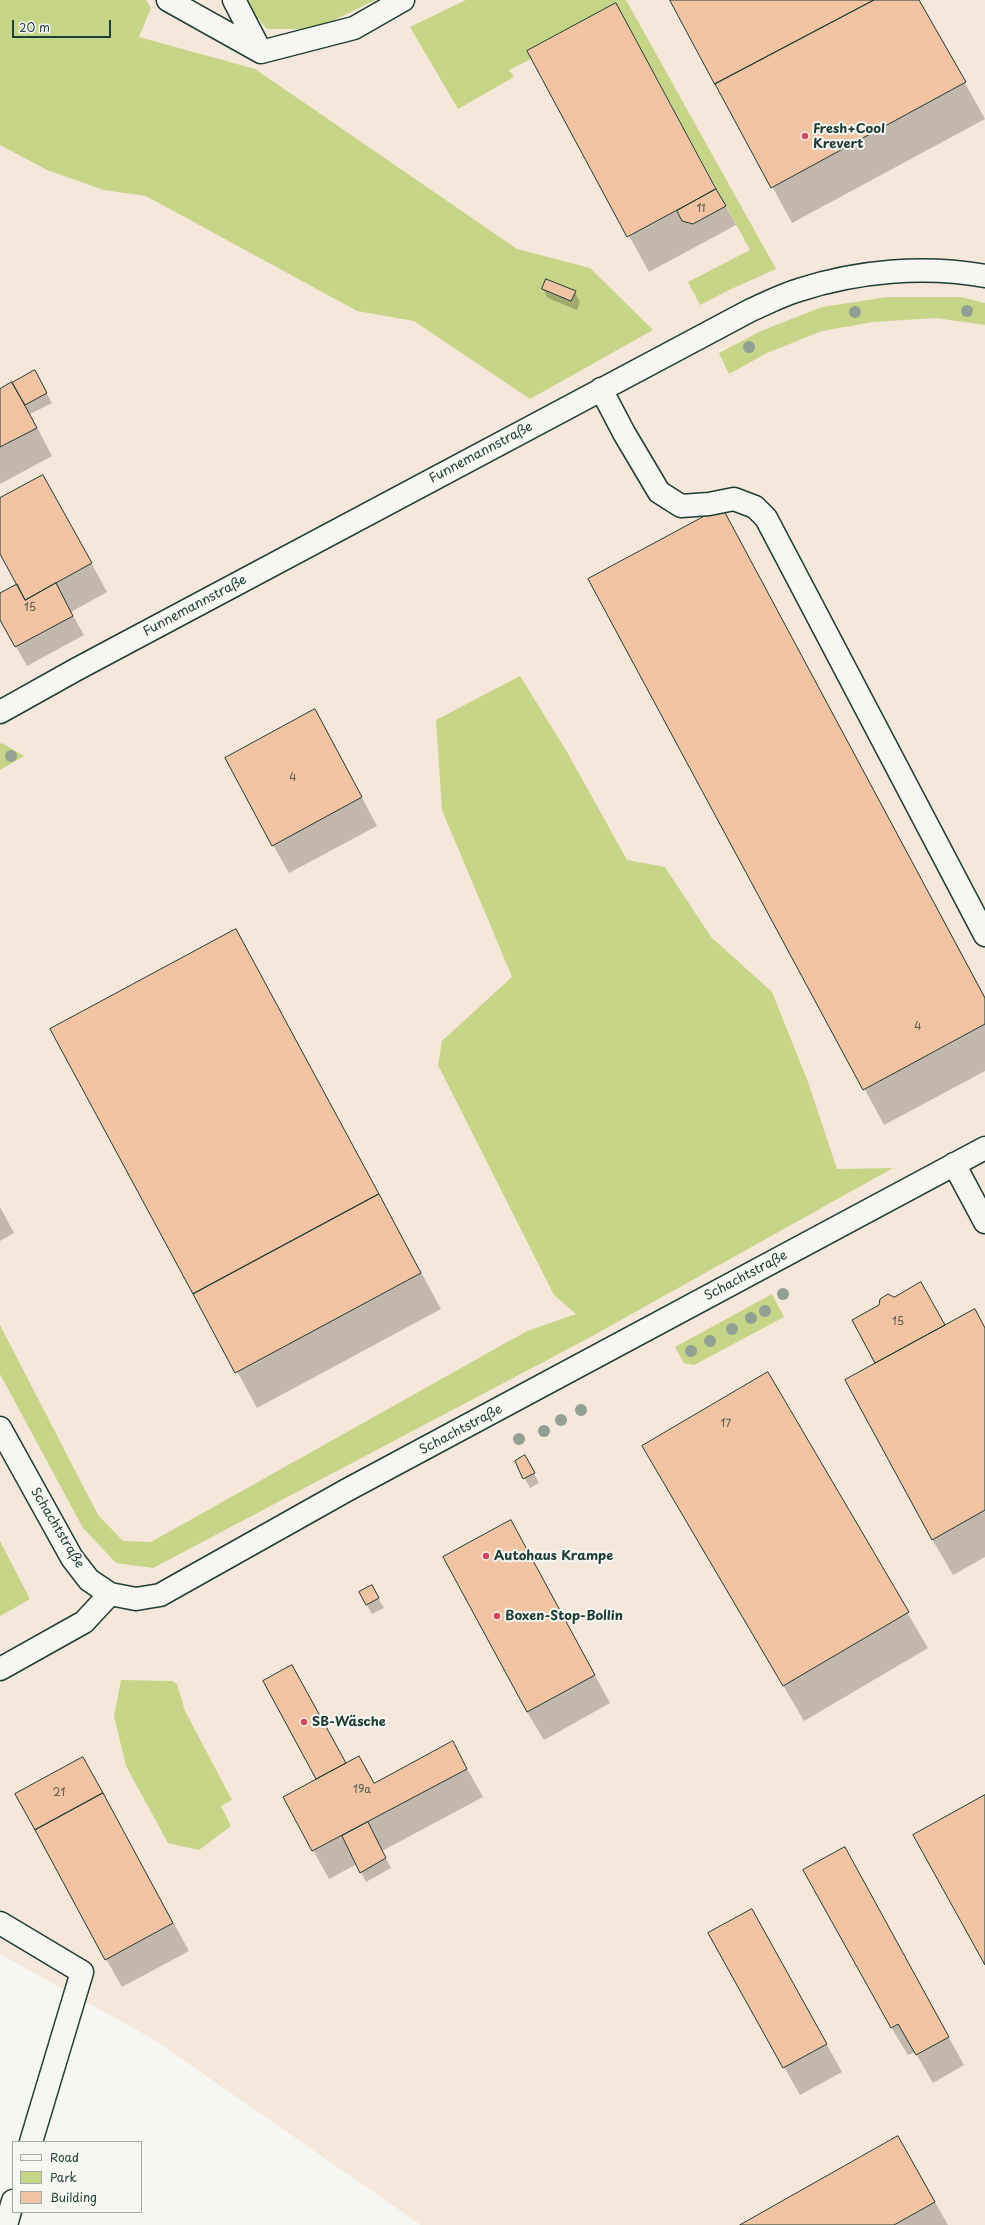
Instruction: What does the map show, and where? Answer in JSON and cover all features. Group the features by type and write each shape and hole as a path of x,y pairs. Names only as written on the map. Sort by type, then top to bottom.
{"street":[{"path":"168,0 261,52 354,28 403,0"},
{"path":"234,0 261,52"},
{"name":"Funnemannstraße","path":"0,712 751,310 798,290 858,276 919,270 985,276"},
{"path":"601,389 659,492 681,506 709,504 734,499 755,507 766,518 985,934"},
{"name":"Schachtstraße","path":"0,1428 72,1558 89,1580 110,1594 136,1599 160,1596 347,1490 985,1148"},
{"path":"954,1164 985,1222"},
{"path":"0,1669 84,1622 110,1594"},
{"path":"0,1923 82,1972 31,2141"},
{"path":"6,2225 12,2204"}],"shaded area":[{"path":"0,0 985,0 985,2225 421,2225 153,2039 0,1954"}],"green space":[{"path":"0,0 146,0 151,8 139,37 255,69 517,249 590,268 653,330 530,399 414,321 357,311 146,196 104,190 47,170 0,145"},
{"path":"242,0 375,0 316,29 267,29"},
{"path":"466,0 626,0 776,269 700,305 688,282 750,250 616,3 527,51 531,59 509,70 514,77 458,109 410,27"},
{"path":"888,297 961,297 985,303 985,325 936,318 873,322 822,331 767,353 729,374 719,353 761,331 822,307"},
{"path":"520,676 567,752 627,860 665,867 711,937 772,992 808,1082 837,1169 893,1168 585,1340 153,1568 116,1563 83,1528 0,1374 0,1325 98,1515 123,1541 151,1542 527,1331 576,1314 554,1295 438,1065 442,1041 512,977 442,810 436,720"},
{"path":"2,743 24,756 0,770 0,744"},
{"path":"772,1294 784,1317 694,1365 684,1363 675,1347"},
{"path":"0,1541 30,1599 0,1616"},
{"path":"121,1680 172,1681 177,1684 185,1711 232,1800 221,1806 231,1826 199,1850 168,1843 126,1766 114,1716"}],"building":[{"path":"670,0 874,0 715,84"},
{"name":"Fresh+Cool Krevert","path":"874,0 919,0 966,82 771,188 715,84"},
{"path":"616,3 716,189 627,237 527,51"},
{"path":"716,189 726,206 693,224 682,221 677,211"},
{"path":"546,279 576,291 571,301 542,289"},
{"path":"35,370 47,393 25,405 12,383"},
{"path":"12,382 37,428 0,447 0,389"},
{"path":"43,475 92,563 25,600 0,554 0,498"},
{"path":"722,507 985,998 985,1024 863,1090 588,579"},
{"path":"56,583 73,616 15,647 0,620 0,593 17,584 25,600"},
{"path":"315,709 362,797 272,846 225,758"},
{"path":"236,929 379,1194 193,1294 50,1029"},
{"path":"379,1194 421,1273 235,1373 193,1294"},
{"path":"921,1282 945,1325 875,1363 852,1320 879,1305 880,1299 888,1294 894,1297"},
{"path":"975,1309 985,1328 985,1510 932,1540 845,1380"},
{"path":"768,1372 909,1612 783,1686 642,1446"},
{"path":"525,1455 535,1473 523,1479 515,1461"},
{"path":"511,1520 595,1675 527,1712 443,1557"},
{"path":"372,1585 379,1598 366,1605 359,1592"},
{"name":"SB-Wäsche","path":"292,1665 346,1763 316,1779 263,1681"},
{"path":"453,1741 467,1769 312,1851 283,1797 359,1756 374,1783"},
{"path":"83,1757 103,1793 35,1830 15,1794"},
{"path":"103,1793 173,1923 105,1960 35,1830"},
{"path":"985,1795 985,1965 913,1835"},
{"path":"368,1822 386,1858 360,1873 342,1836"},
{"path":"845,1847 949,2037 916,2055 898,2024 891,2028 803,1870"},
{"path":"752,1909 827,2044 783,2068 708,1933"},
{"path":"898,2136 935,2202 894,2225 740,2225"}],"place":[{"name":"Fresh+Cool Krevert","path":"805,136"},
{"name":"Autohaus Krampe","path":"486,1556"},
{"name":"Boxen-Stop-Bollin","path":"497,1616"},
{"name":"SB-Wäsche","path":"304,1722"}]}
